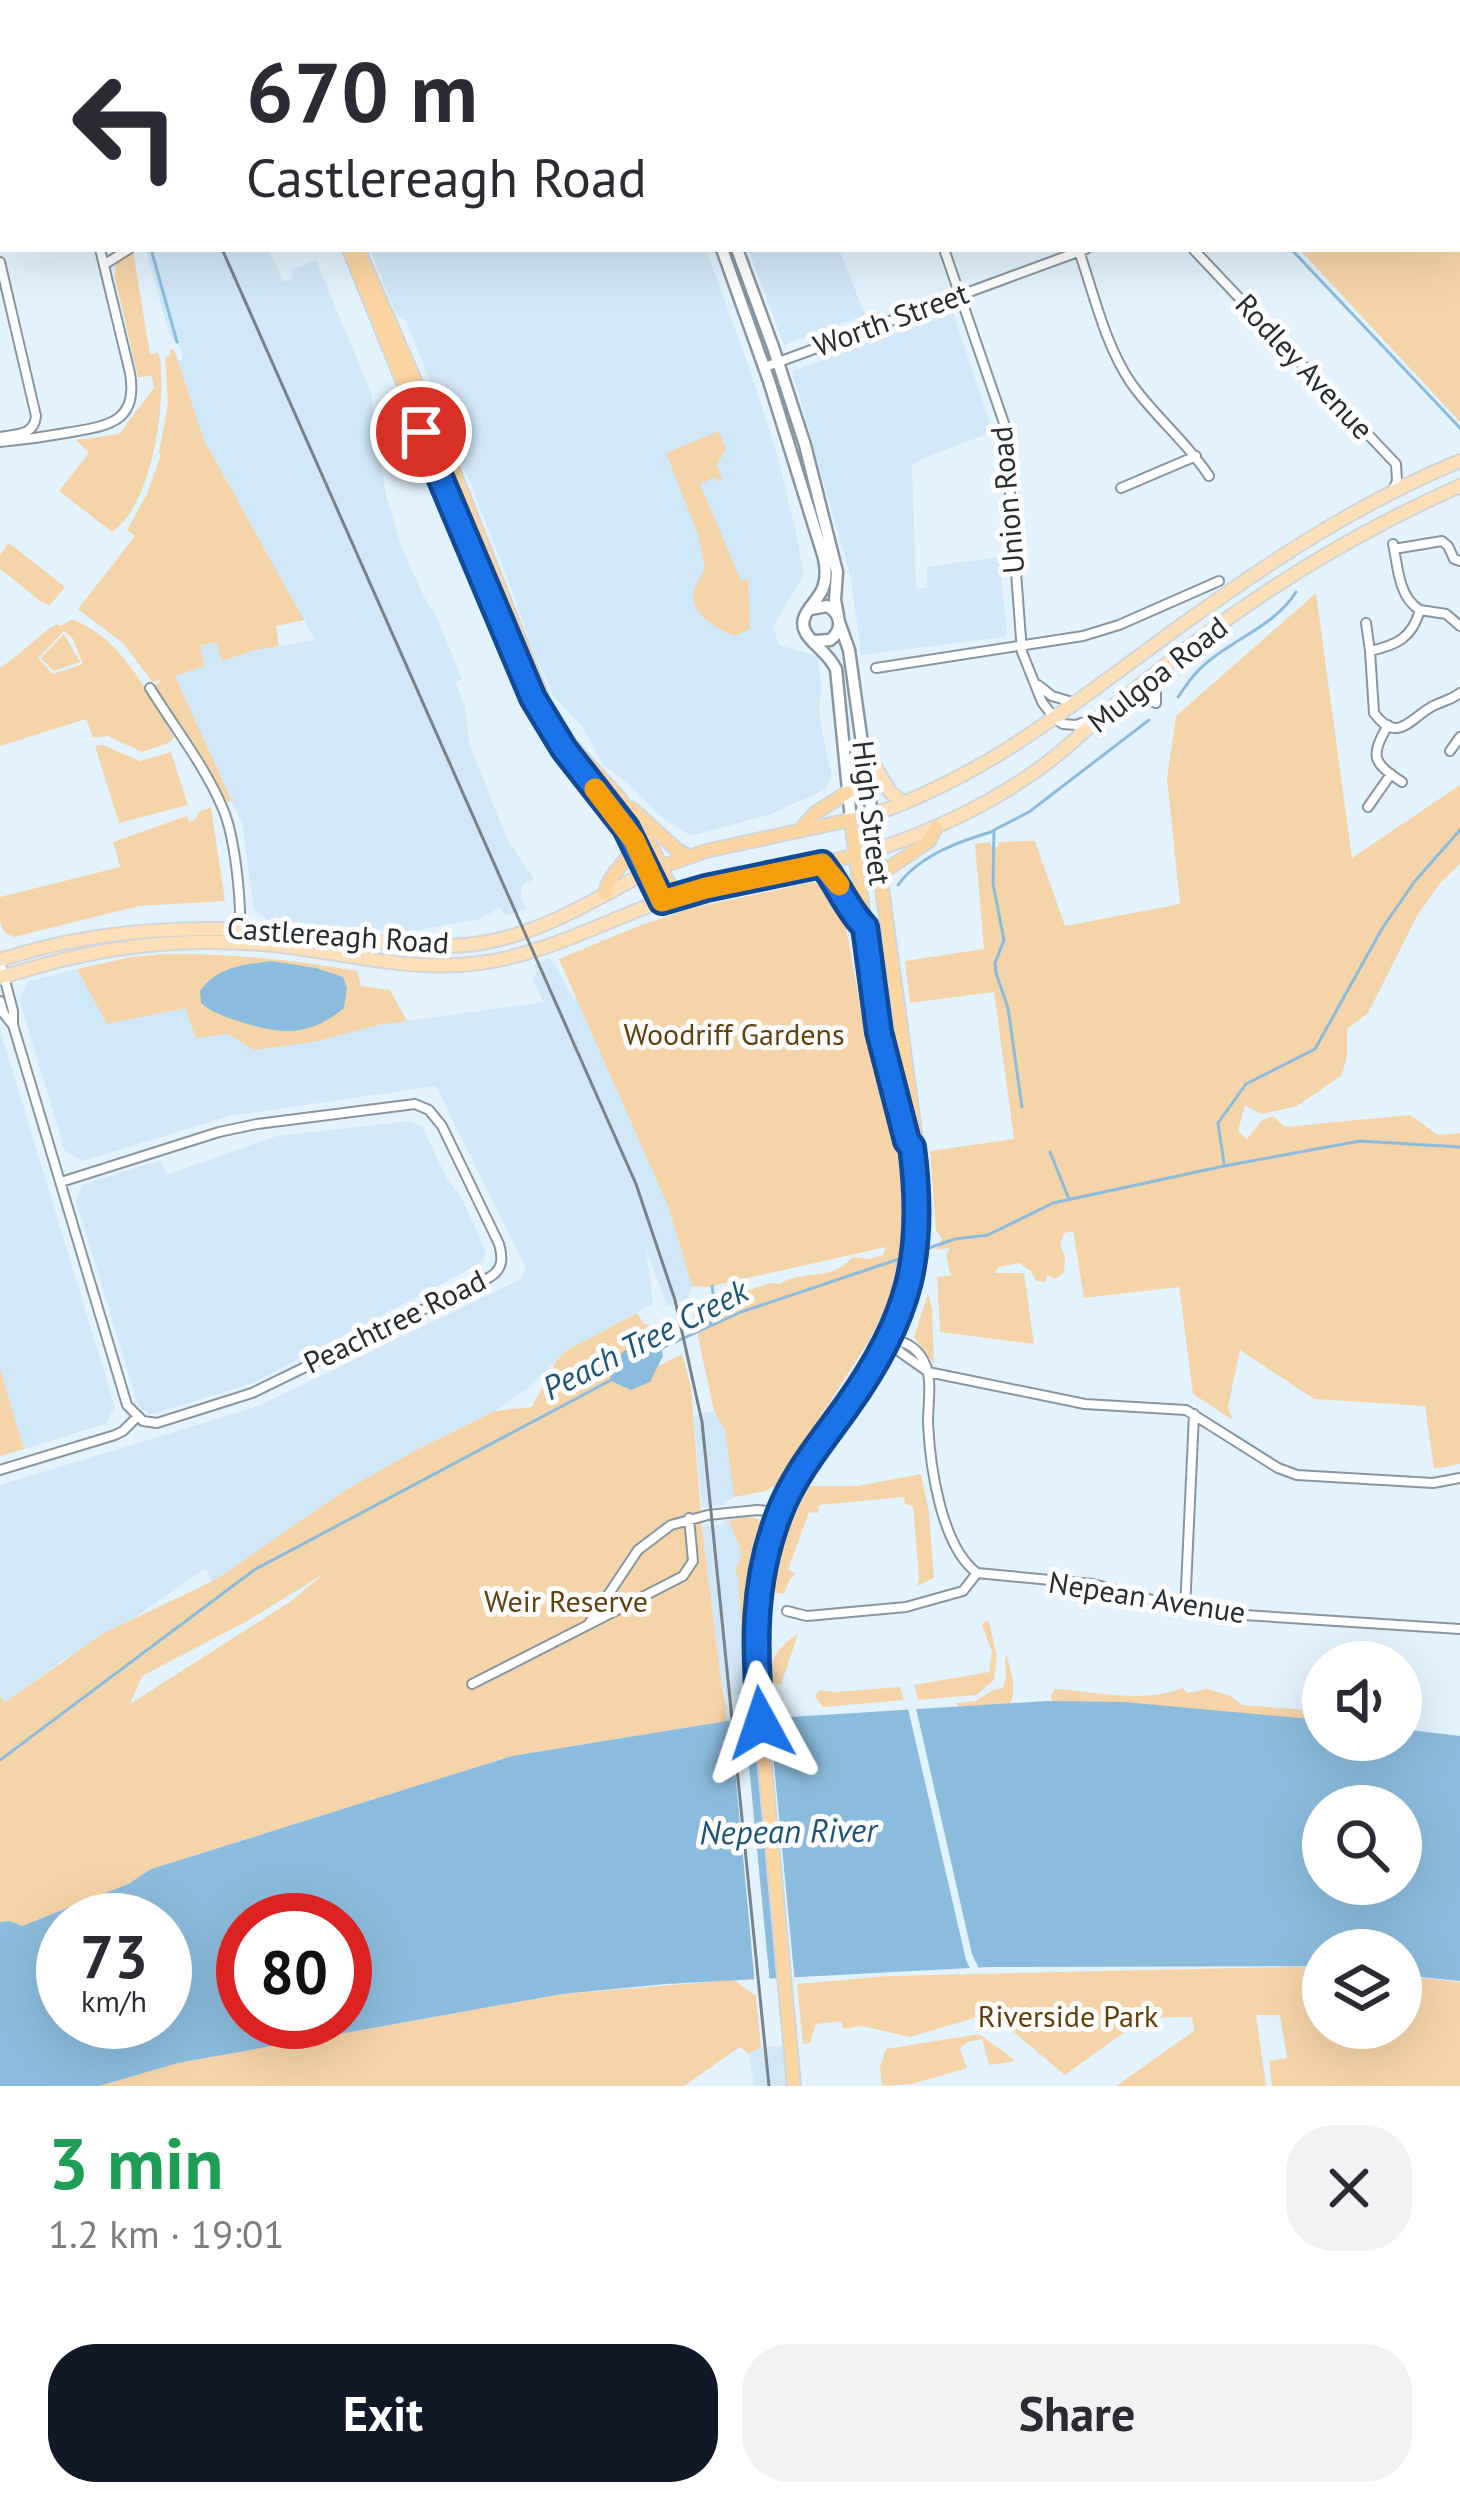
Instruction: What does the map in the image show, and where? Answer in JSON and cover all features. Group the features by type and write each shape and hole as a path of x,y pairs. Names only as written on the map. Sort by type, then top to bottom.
{"highway":[{"path":"350,252 523,679 564,749 672,897"},
{"path":"359,252 466,501 535,683 571,745 621,800 645,836 655,869"},
{"path":"798,832 815,813 848,792"},
{"path":"621,800 688,856"},
{"name":"Castlereagh Road","path":"655,869 688,856 872,814"},
{"name":"High Street","path":"872,814 916,1139 912,1147"},
{"name":"High Street","path":"797,2086 757,1679 758,1597 779,1512 890,1339 917,1243 912,1147 879,1032 851,820"},
{"path":"879,875 929,841 936,827"},
{"path":"605,894 607,881 627,861 634,840"},
{"name":"Castlereagh Road","path":"672,897 854,856"},
{"name":"High Street","path":"822,864 865,927"}],"main road":[{"path":"723,252 824,558 823,589 808,611 803,626 814,640 825,642 834,637 839,619 832,609 822,605 808,611"},
{"name":"High Street","path":"737,252 805,445 826,526 837,572 835,600 849,650 872,814"},
{"name":"Mulgoa Road","path":"872,814 968,774 1078,703 1266,566 1342,518 1460,461"},
{"name":"Mulgoa Road","path":"854,856 936,827 986,802 1060,753 1219,625 1330,551 1460,487"},
{"name":"High Street","path":"814,640 836,669 851,820"},
{"path":"862,744 890,791 904,802"},
{"name":"Castlereagh Road","path":"0,961 64,942 182,928 458,946 536,930 655,869"},
{"name":"Castlereagh Road","path":"2,977 120,948 239,935 412,965 477,964 536,949 672,897"}],"street":[{"path":"0,440 108,425 121,416 131,398 130,374 101,252"},
{"path":"104,265 124,252"},
{"name":"Union Road","path":"945,252 1005,426 1020,646 1042,702 1055,719"},
{"name":"Worth Street","path":"764,367 1077,252"},
{"path":"1083,252 1128,379 1209,476"},
{"name":"Rodley Avenue","path":"1196,252 1396,464 1393,491"},
{"path":"0,262 44,430 68,432"},
{"path":"0,440 30,430 35,406"},
{"path":"1121,488 1196,456"},
{"path":"1460,561 1442,541 1393,546 1406,597 1420,610 1446,614 1460,626"},
{"path":"876,668 1083,636 1219,581"},
{"path":"1370,651 1404,639 1420,610"},
{"path":"1366,622 1374,712 1388,725 1407,726 1432,707 1457,699"},
{"path":"1126,697 1156,703 1156,683 1164,666"},
{"path":"1037,684 1052,696 1078,703"},
{"path":"150,688 225,815 240,909 239,935"},
{"path":"1055,719 1076,725 1103,715"},
{"path":"1388,725 1375,753 1380,765 1402,782"},
{"path":"1450,751 1460,737"},
{"path":"1368,807 1390,774"},
{"path":"0,961 13,1025 127,1405 137,1417 116,1435 0,1470"},
{"path":"0,1000 13,1025"},
{"name":"Peachtree Road","path":"61,1182 219,1132 415,1104 429,1110 442,1126 500,1244 502,1262 490,1277 252,1393 157,1423 137,1417"},
{"path":"787,1611 807,1616 906,1606 963,1591 977,1574 961,1556 935,1491 928,1372 914,1348 890,1339"},
{"path":"928,1372 1085,1405 1174,1408 1193,1414 1278,1468 1297,1474 1433,1483 1460,1478"},
{"path":"1185,1610 1193,1414"},
{"path":"588,1625 638,1550 663,1530 689,1518 779,1512"},
{"path":"472,1684 683,1576 693,1561 689,1518"},
{"name":"Nepean Avenue","path":"977,1574 1093,1584 1185,1610 1460,1629"}],"shaded area":[{"path":"147,252 269,252 284,282 293,278 292,270 316,260 371,393 386,495 403,551 462,679 455,682 465,706 470,746 507,839 534,879 522,885 521,899 527,909 505,916 500,907 480,919 406,932 268,920 254,910 242,823 175,676 205,666 199,647 216,642 222,660 315,640 204,440 176,362 183,359 181,350 169,333"},
{"path":"371,252 707,252 751,373 794,523 804,575 773,626 779,645 817,656 822,731 832,777 826,789 771,814 691,836 664,819 603,765 583,728 553,695 406,321 396,314"},
{"path":"749,252 840,252 865,315 784,345"},
{"path":"953,312 993,432 912,465 916,589 927,587 927,567 999,557 1007,633 861,655 851,578 792,371"},
{"path":"549,958 579,1003 668,1206 692,1286 687,1299 667,1306 646,1248 653,1304 566,1351 530,1387 495,1411 344,1491 215,1580 211,1582 206,1568 0,1706 0,1485 256,1407 519,1280 526,1269 436,1086 229,1116 83,1161 65,1151 19,999 29,981 77,969 108,1023 186,1008 228,1034 318,1041 378,1025 544,1002 532,980 537,971 534,965"},
{"path":"0,1030 115,1407 105,1424 24,1449 0,1368"},
{"path":"412,1121 423,1128 461,1197 486,1251 483,1262 253,1383 160,1412 142,1409 76,1201 82,1185 161,1160 166,1175 277,1136"},
{"path":"714,1411 725,1430 734,1497 723,1505 702,1507 694,1419"},
{"path":"729,1520 742,1548 735,1571 749,1693 726,1696 702,1527 724,1524"},
{"path":"788,2045 791,2086 754,2086 749,2054 761,2047"}],"green space":[{"path":"133,252 150,354 158,353 160,358 161,401 147,477 126,518 112,532 59,491 89,453 76,440 119,434 154,388 152,376 138,377 114,263"},
{"path":"1302,252 1460,252 1460,422"},
{"path":"174,349 204,440 304,620 276,626 279,646 222,661 216,642 200,646 205,666 175,676 232,801 227,802 155,686 162,680 152,682 124,644 78,609 135,536 127,530 161,455 168,403 165,357"},
{"path":"719,431 726,449 717,465 722,479 700,484 741,581 748,579 750,629 735,636 704,618 694,603 705,570 698,534 666,453"},
{"path":"9,543 65,587 50,605 0,569 0,555"},
{"path":"1316,593 1352,858 1460,785 1460,864 1417,916 1368,1013 1347,1029 1342,1075 1297,1106 1262,1114 1245,1105 1238,1131 1247,1139 1262,1120 1273,1116 1285,1127 1410,1115 1438,1135 1460,1133 1460,1464 1434,1469 1425,1406 1314,1399 1240,1350 1228,1407 1233,1420 1193,1394 1179,1287 1084,1298 1073,1231 1064,1233 1060,1245 1064,1272 1056,1279 1047,1275 1046,1282 1036,1281 1019,1263 999,1267 994,1273 1024,1273 1034,1344 940,1332 937,1277 953,1275 946,1255 950,1248 936,1250 942,1239 936,1230 930,1151 1014,1139 994,992 910,1003 905,961 984,949 975,844 991,842 995,848 999,842 1035,841 1065,926 1180,904 1167,778 1176,716"},
{"path":"72,619 120,653 174,737 169,743 142,752 108,736 93,738 86,719 0,746 0,668 50,628","holes":["64,631 73,639 83,664 53,674 38,658"]},
{"path":"64,634 80,662 54,671 41,658"},
{"path":"95,746 140,761 171,752 188,805 119,823"},
{"path":"211,807 225,901 139,906 14,937 4,932 0,897 120,867 113,842 187,816 189,822 195,820 199,812"},
{"name":"Woodriff Gardens","path":"813,882 829,889 845,922 864,1027 894,1128 907,1234 896,1286 869,1341 777,1484 734,1497 725,1430 714,1411 693,1314 697,1306 771,1283 826,1273 853,1257 883,1255 886,1247 708,1287 692,1286 668,1206 559,959 692,908"},
{"path":"167,954 262,958 357,971 361,986 390,990 407,1021 255,1050 228,1034 196,1038 185,1008 107,1024 77,969"},
{"path":"928,1293 932,1308 934,1364 914,1337"},
{"name":"Weir Reserve","path":"637,1313 644,1324 656,1327 654,1342 616,1364 609,1374 620,1386 682,1354 691,1387 702,1527 727,1721 512,1756 151,1869 105,1893 36,1893 36,1920 22,1926 0,1922 0,1695 4,1703 104,1633 215,1580 344,1491 416,1450 495,1411 532,1407 556,1361","holes":["325,1573 291,1601 130,1704 142,1676 249,1620"]},
{"path":"0,1369 24,1449 0,1456"},
{"path":"921,1474 934,1578 916,1586 913,1506 905,1504 904,1497 819,1505 818,1513 809,1512 788,1570 796,1574 784,1594 769,1592 784,1537 809,1486 857,1486"},
{"path":"759,1519 761,1531 750,1591 750,1660 746,1660 742,1657 735,1571 741,1550 729,1520"},
{"path":"985,1621 997,1656 994,1680 976,1695 918,1700 914,1685 989,1672 992,1652 982,1625"},
{"path":"798,1634 781,1685 770,1682 777,1654"},
{"path":"1007,1656 1013,1687 1009,1705 958,1706 956,1703 976,1701 1002,1688"},
{"path":"900,1687 904,1700 823,1707 815,1697 819,1690"},
{"path":"1054,1689 1135,1696 1207,1689 1231,1696 1242,1705 1302,1710 1302,1721 1053,1705 1051,1697"},
{"name":"Riverside Park","path":"1302,1966 1302,2049 1422,2049 1422,1978 1460,1982 1460,2086 1272,2086 1269,2061 1287,2058 1280,2015 1256,2015 1266,2086 1116,2086 1194,2031 1192,2017 1144,2018 1065,2075 991,2013 910,2037 862,2026 843,2029 841,2021 816,2024 810,2043 803,2044 797,1984 889,1976"},
{"path":"734,1980 756,1996 761,2047 749,2054 740,2047 684,2086 99,2086 178,2063 256,2049 372,2049 372,2028 562,1994"},
{"path":"979,2034 1016,2061 989,2065 982,2039 960,2048 967,2068 912,2084 882,2086 880,2066 886,2049"}],"water":[{"path":"271,961 343,977 347,988 344,1008 317,1025 278,1031 225,1017 201,1003 200,991 214,977 231,968"},
{"path":"654,1342 661,1346 663,1356 650,1382 631,1390 613,1382 609,1375 622,1353 632,1344 643,1349"},
{"name":"Nepean River","path":"1047,1701 1124,1702 1302,1718 1302,1761 1422,1761 1422,1731 1460,1736 1460,1981 1422,1977 1422,1929 1302,1929 1302,1966 989,1967 666,1984 562,1994 372,2028 372,1893 216,1893 216,2049 256,2049 178,2063 99,2086 0,2086 0,1922 22,1926 36,1920 36,2049 192,2049 192,1893 105,1893 151,1869 512,1756 727,1721"}],"pier":[{"path":"907,1704 915,1704 972,1954 981,1973 973,1974 966,1960"},
{"path":"755,1713 769,1713 795,1983 782,1984"},
{"path":"744,1714 770,1984 755,1985 730,1715"}],"waterway":[{"path":"152,252 177,342"},
{"path":"1294,252 1460,428"},
{"path":"1178,697 1199,669 1265,624 1296,592"},
{"path":"1022,1107 1008,1008 996,973 1004,940 993,884 994,830 1029,812 1149,720"},
{"path":"1224,1163 1218,1123 1246,1084 1315,1049 1383,927 1460,830"},
{"path":"898,885 929,857 994,831"},
{"name":"Peach Tree Creek","path":"920,1251 955,1239 988,1235 1053,1203 1224,1166 1360,1141 1460,1147"},
{"path":"1050,1152 1069,1199"},
{"name":"Peach Tree Creek","path":"662,1348 741,1312 911,1255"},
{"path":"710,1325 715,1306 712,1286"},
{"name":"Peach Tree Creek","path":"0,1760 254,1570 613,1379"}],"railway":[{"path":"223,252 636,1184 675,1300 702,1422 769,2086"}],"slow traffic":[{"path":"595,789 634,840 662,901 822,864 839,885"}],"route":[{"path":"421,432 523,679 552,733 626,828 662,901 822,864 865,927 879,1032 912,1147 917,1243 911,1279 890,1339 779,1512 761,1573 755,1626 761,1723"}]}
